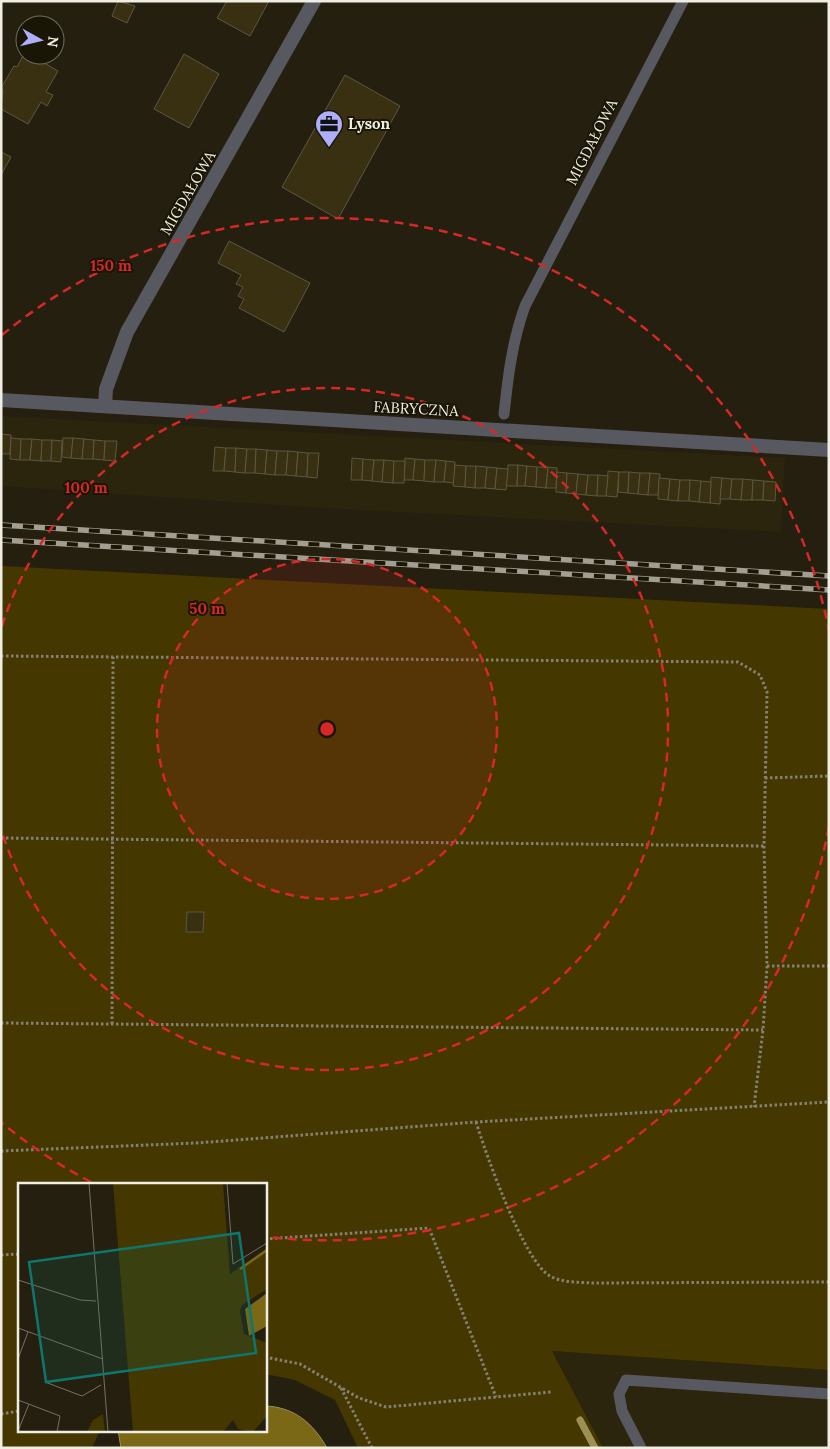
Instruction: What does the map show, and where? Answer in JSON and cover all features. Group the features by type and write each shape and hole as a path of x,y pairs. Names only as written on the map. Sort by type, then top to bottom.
{"street":[{"name":"MIGDAŁOWA","path":"105,406 106,389 127,332 314,1"},
{"name":"FABRYCZNA","path":"1,400 829,450"}],"lane":[{"name":"MIGDAŁOWA","path":"504,414 510,359 516,330 525,306 683,1"},
{"path":"641,1448 622,1411 619,1394 626,1380 829,1394"}],"path":[{"path":"1,656 738,662 760,675 767,692 764,846 766,966 763,1030 754,1107"},
{"path":"112,1024 111,839 113,657"},
{"path":"765,778 829,776"},
{"path":"1,838 764,846"},
{"path":"766,966 829,966"},
{"path":"1,1023 763,1030"},
{"path":"1,1151 196,1143 476,1122 829,1102"},
{"path":"476,1122 495,1179 537,1266 551,1277 566,1281 592,1283 829,1282"},
{"path":"266,1238 429,1228 496,1397"},
{"path":"1,1255 18,1254"},
{"path":"266,1357 300,1364 359,1398 386,1407 551,1392"},
{"path":"340,1387 372,1448"},
{"path":"1,1414 18,1411"}],"shaded area":[{"path":"1,416 785,458 781,532 323,508 1,486"},
{"path":"1,566 829,609 829,1370 552,1351 603,1448 358,1448 335,1400 295,1380 266,1374 266,1183 18,1183 18,1432 99,1432 92,1448 1,1448"},
{"path":"552,1351 829,1370 829,1448 603,1448"},
{"path":"266,1406 285,1409 302,1418 322,1439 327,1448 121,1448 118,1432 266,1432"}],"building":[{"path":"118,1 135,6 127,23 112,16"},
{"path":"227,1 269,1 250,36 217,18"},
{"path":"184,54 219,74 189,128 154,109"},
{"path":"18,65 48,65 58,71 46,92 53,95 47,106 41,102 28,124 1,109 3,90 1,88 14,66 17,67"},
{"path":"345,75 400,106 338,219 282,187"},
{"path":"1,152 11,157 1,175"},
{"path":"229,241 310,283 284,332 239,308 244,299 238,296 243,287 236,284 241,275 218,263"},
{"path":"1,434 11,435 10,454 1,454"},
{"path":"11,438 21,439 20,460 10,459"},
{"path":"63,438 73,438 71,458 62,457"},
{"path":"73,438 84,439 82,459 71,458"},
{"path":"21,439 32,439 30,460 20,460"},
{"path":"32,439 42,440 41,461 30,460"},
{"path":"84,439 94,440 93,459 82,459"},
{"path":"42,440 52,440 51,461 41,461"},
{"path":"52,440 62,441 61,462 51,461"},
{"path":"94,440 105,441 104,460 93,459"},
{"path":"105,441 117,441 115,461 104,460"},
{"path":"215,447 226,448 224,471 213,471"},
{"path":"226,448 236,448 235,472 224,471"},
{"path":"236,448 247,449 245,473 235,472"},
{"path":"247,449 256,449 255,473 245,473"},
{"path":"256,449 267,450 265,474 255,473"},
{"path":"267,450 277,451 275,475 265,474"},
{"path":"277,451 288,451 286,475 275,475"},
{"path":"288,451 298,452 296,476 286,475"},
{"path":"298,452 308,453 307,477 296,476"},
{"path":"308,453 319,453 317,478 307,477"},
{"path":"352,458 363,459 362,480 351,480"},
{"path":"405,458 415,459 413,480 404,480"},
{"path":"363,459 374,460 372,481 362,480"},
{"path":"415,459 425,460 424,481 413,480"},
{"path":"374,460 384,460 382,482 372,481"},
{"path":"384,460 394,461 393,483 382,482"},
{"path":"425,460 436,460 434,482 424,481"},
{"path":"436,460 446,461 444,482 434,482"},
{"path":"394,461 405,461 404,483 393,483"},
{"path":"446,461 455,462 454,483 444,482"},
{"path":"455,465 466,466 465,487 453,486"},
{"path":"508,465 518,465 517,486 506,486"},
{"path":"518,465 527,466 525,486 517,486"},
{"path":"466,466 476,466 475,488 465,487"},
{"path":"476,466 487,467 485,488 475,488"},
{"path":"527,466 537,467 536,487 525,486"},
{"path":"487,467 497,468 495,489 485,488"},
{"path":"537,467 548,467 546,488 536,487"},
{"path":"548,467 557,468 556,488 546,488"},
{"path":"497,468 508,469 506,490 495,489"},
{"path":"608,471 619,472 617,497 606,496"},
{"path":"557,472 567,473 566,493 556,492"},
{"path":"619,472 629,472 628,493 618,492"},
{"path":"629,472 640,473 638,494 628,493"},
{"path":"567,473 578,474 576,494 566,493"},
{"path":"640,473 650,473 648,495 638,494"},
{"path":"650,473 660,474 658,495 648,495"},
{"path":"578,474 588,475 586,495 576,494"},
{"path":"588,475 598,475 597,496 586,495"},
{"path":"598,475 608,476 606,496 597,496"},
{"path":"711,477 722,478 720,504 710,503"},
{"path":"659,478 670,479 668,500 658,499"},
{"path":"722,478 732,479 730,499 720,499"},
{"path":"670,479 680,480 678,501 668,500"},
{"path":"732,479 743,479 741,500 730,499"},
{"path":"743,479 753,480 752,500 741,500"},
{"path":"680,480 690,480 689,501 678,501"},
{"path":"690,480 701,481 699,502 689,501"},
{"path":"753,480 764,481 763,500 752,500"},
{"path":"701,481 711,482 710,503 699,502"},
{"path":"764,481 776,482 775,501 763,500"},
{"path":"187,912 204,912 203,932 186,932"}],"waterway":[{"path":"580,1420 595,1448"}],"railway":[{"path":"1,525 829,576"},
{"path":"1,540 829,590"}],"place":[{"name":"Lyson","path":"329,148"}]}
